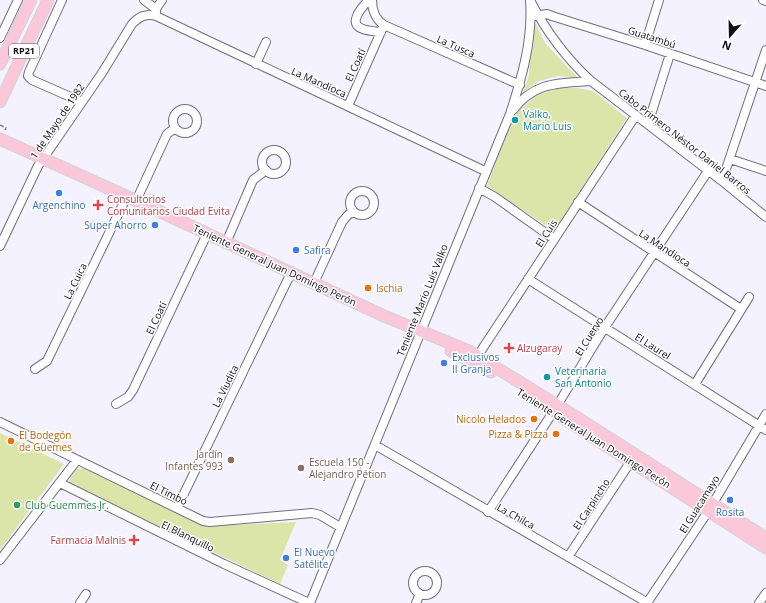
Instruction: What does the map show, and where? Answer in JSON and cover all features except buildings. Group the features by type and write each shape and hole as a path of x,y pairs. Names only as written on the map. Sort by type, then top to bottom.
{"main road":[{"name":"RP21","path":"0,64 30,0"},
{"name":"RP21","path":"0,102 48,0"},
{"name":"Teniente General Juan Domingo Perón","path":"0,139 420,332 436,337 476,359 555,408 710,507 766,548"},
{"name":"Teniente General Juan Domingo Perón","path":"555,408 631,461 766,538"}],"street":[{"path":"0,38 18,0"},
{"path":"62,0 28,72 28,76 32,80 82,102"},
{"name":"La Mandioca","path":"144,0 156,13 256,64 485,171"},
{"path":"156,13 162,0"},
{"path":"368,0 357,16 356,20 357,25 365,30 383,28 374,11 372,0"},
{"path":"645,45 659,0"},
{"name":"Teniente Mario Luis Valko","path":"310,603 485,171 510,114 527,58 534,16 530,1"},
{"name":"La Mandioca","path":"143,16 156,13"},
{"name":"Guatambú","path":"534,16 547,14 766,86"},
{"name":"1 de Mayo de 1982","path":"0,246 43,158 82,102 132,24 137,18 143,16"},
{"name":"Cabo Primero Néstor Daniel Barros","path":"534,16 564,54 591,81 722,181 766,217"},
{"name":"La Tusca","path":"383,28 520,85"},
{"name":"El Coatí","path":"348,106 383,28"},
{"path":"256,64 266,42"},
{"path":"722,181 766,50"},
{"path":"648,124 670,54"},
{"path":"510,114 522,99 536,89 554,84 591,81"},
{"name":"El Cuis","path":"476,359 636,115"},
{"name":"La Cuica","path":"35,369 47,361 131,198 167,134 175,128"},
{"path":"730,159 766,171"},
{"path":"226,243 253,180 266,170"},
{"name":"El Cuervo","path":"488,512 605,327 708,171"},
{"path":"479,188 495,197 554,240"},
{"name":"La Mandioca","path":"578,202 741,309"},
{"path":"314,283 342,222 353,211"},
{"name":"El Coatí","path":"116,404 128,397 132,390 207,234"},
{"name":"La Viudita","path":"177,508 291,272"},
{"name":"El Laurel","path":"528,279 762,428"},
{"path":"694,384 749,297"},
{"name":"El Guacamayo","path":"647,603 762,428 766,414"},
{"name":"El Timbó","path":"0,422 203,521 210,522 312,513 320,515 340,527"},
{"name":"La Chilca","path":"374,445 647,603"},
{"path":"0,560 77,460"},
{"name":"El Carpincho","path":"568,558 631,461"},
{"name":"El Blanquillo","path":"60,483 216,560 310,603"},
{"path":"759,603 766,593"},
{"path":"80,603 86,594"},
{"path":"416,603 420,594"}],"green space":[{"path":"533,24 536,24 545,43 578,78 558,76 539,81 523,92 529,75"},
{"path":"559,88 578,88 593,91 627,118 554,231 487,186 511,121 519,110 538,95"},
{"name":"Club Guemmes Jr.","path":"0,433 64,464 0,550"},
{"path":"86,468 200,524 208,526 296,522 280,560 288,565 280,584 69,482 76,469"}],"place":[{"name":"Valko, Mario Luis","path":"515,120"},
{"name":"Argenchino","path":"59,193"},
{"name":"Consultorios Comunitarios Ciudad Evita","path":"98,205"},
{"name":"Super Ahorro","path":"155,225"},
{"name":"Safira","path":"296,250"},
{"name":"Ischia","path":"368,288"},
{"name":"Alzugaray","path":"509,348"},
{"name":"Exclusivos II Granja","path":"444,363"},
{"name":"Veterinaria San Antonio","path":"547,377"},
{"name":"Nicolo Helados","path":"534,419"},
{"name":"Pizza & Pizza","path":"556,434"},
{"name":"El Bodegón de Güemes","path":"11,441"},
{"name":"Jardín Infantes 993","path":"231,460"},
{"name":"Escuela 150 - Alejandro Pétion","path":"301,468"},
{"name":"Rosita","path":"730,500"},
{"name":"Club Guemmes Jr.","path":"17,505"},
{"name":"Farmacia Malnis","path":"134,540"},
{"name":"El Nuevo Satélite","path":"286,558"}]}
